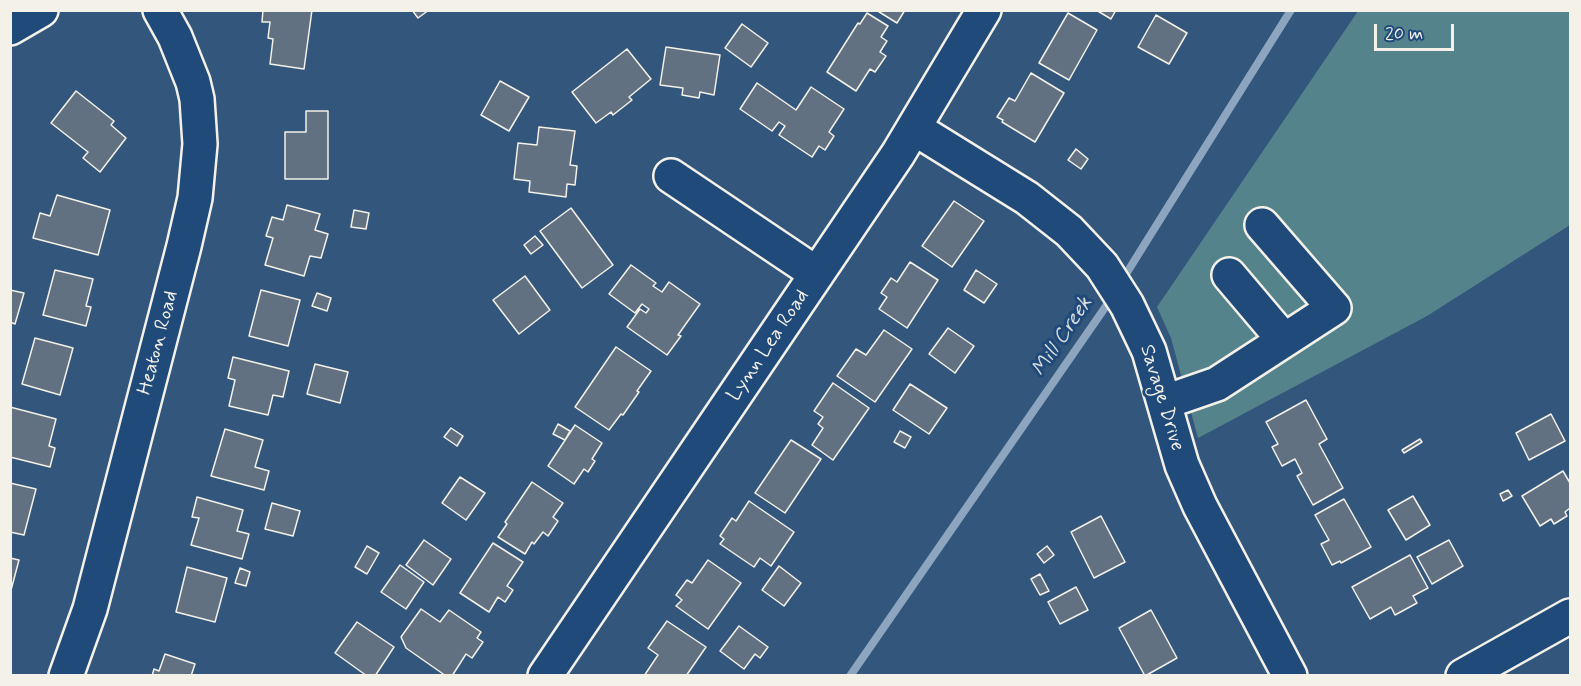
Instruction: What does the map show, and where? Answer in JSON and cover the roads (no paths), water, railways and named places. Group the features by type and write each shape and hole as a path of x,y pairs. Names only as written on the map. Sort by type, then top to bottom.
{"street":[{"path":"10,28 41,10"},
{"name":"Heaton Road","path":"66,675 90,609 195,198 200,144 197,99 193,82 175,37 160,10"},
{"name":"Lynn Lea Road","path":"545,675 898,154 984,10"},
{"name":"Savage Drive","path":"914,128 1027,198 1069,231 1102,266 1127,305 1149,351 1182,465 1200,506 1290,675"},
{"path":"671,176 817,274"},
{"path":"1165,402 1218,384 1334,308 1262,225"},
{"path":"1229,275 1284,340"},
{"path":"1463,675 1570,616"}],"waterway":[{"name":"Mill Creek","path":"1121,282 1291,10"},
{"name":"Mill Creek","path":"850,676 1113,296"}]}
